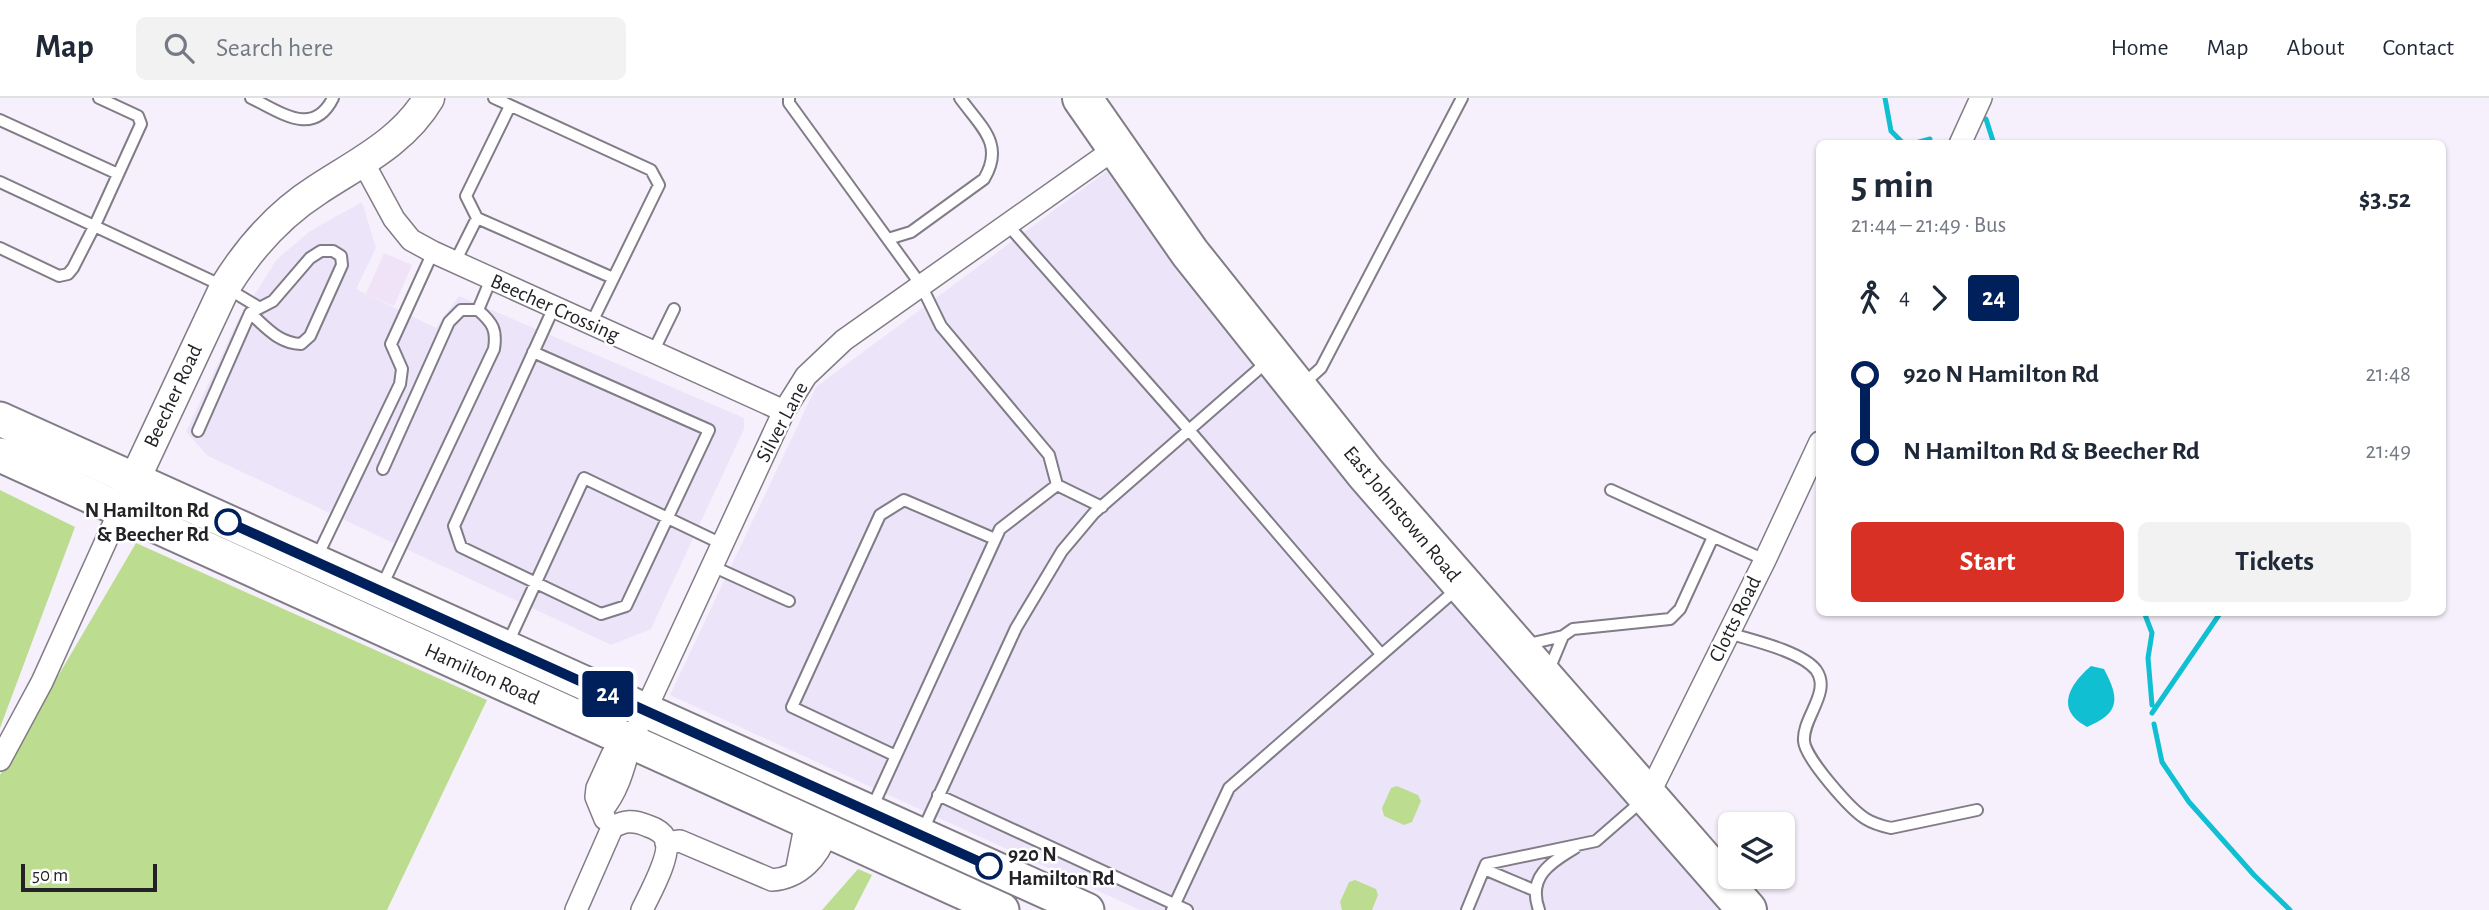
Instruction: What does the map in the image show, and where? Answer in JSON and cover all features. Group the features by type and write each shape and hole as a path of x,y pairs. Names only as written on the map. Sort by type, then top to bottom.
{"highway":[{"name":"East Johnstown Road","path":"1082,98 1190,253 1366,474 1748,910"}],"main road":[{"name":"Hamilton Road","path":"0,419 870,813 913,851 1002,910"},
{"name":"Hamilton Road","path":"0,456 817,827 913,851 1087,910"}],"street":[{"name":"Beecher Road","path":"0,760 42,682 133,479 225,287 243,258 265,232 315,191 363,162 399,135 429,98"},
{"path":"1962,140 1981,98"},
{"name":"Silver Lane","path":"631,742 784,411 806,376 844,340 1116,148"},
{"name":"Beecher Crossing","path":"363,162 394,219 411,240 433,253 784,411"},
{"name":"Clotts Road","path":"1648,796 1816,451"},
{"path":"576,910 607,819 596,797 597,788 612,755 631,742"},
{"path":"607,819 638,822 657,830 666,839 667,851 642,910"},
{"path":"666,843 680,841 772,880 784,879 796,872 817,827"}],"lane":[{"path":"0,248 59,276 68,274 95,225 142,124 138,116 99,98"},
{"path":"251,98 298,120 314,120 327,110 333,98"},
{"path":"494,98 650,170 659,185 591,324"},
{"path":"789,98 789,103 921,285 941,326 1049,454 1057,485 1102,507"},
{"path":"888,239 911,232 984,180 994,156 992,143 960,98"},
{"path":"1298,388 1321,368 1462,98"},
{"path":"510,106 466,197 477,218 613,278"},
{"path":"0,120 118,174"},
{"path":"0,182 225,287 255,310 279,339 290,344 301,344 310,336 342,265 341,256 332,251 321,251 310,258 273,302 255,310 198,431"},
{"path":"455,262 477,218"},
{"path":"1007,224 1189,430 1381,654"},
{"path":"315,561 400,384 402,369 391,344 433,253"},
{"path":"478,310 491,279"},
{"path":"533,352 709,430 626,607 601,614 461,547 454,526 533,352 554,307"},
{"path":"653,352 674,309"},
{"path":"380,591 494,349 496,334 492,323 478,310 461,310 449,323 383,469"},
{"path":"913,851 1016,628 1062,551 1102,507 1272,357"},
{"path":"505,648 584,478 722,544"},
{"path":"870,813 1000,529 1057,485"},
{"path":"1611,490 1765,560"},
{"path":"897,755 792,707 880,514 904,500 995,539"},
{"path":"1518,648 1563,636 1573,629 1670,618 1680,609 1713,537"},
{"path":"712,566 789,601"},
{"path":"1173,907 1229,788 1462,584"},
{"path":"1728,633 1805,659 1817,671 1821,683 1819,695 1805,728 1804,741 1809,757 1863,817 1877,825 1891,828 1977,810"},
{"path":"1545,679 1563,636"},
{"path":"938,795 1173,907 1187,910"},
{"path":"1467,910 1486,864 1596,841 1648,796"},
{"path":"1484,869 1535,903 1538,879 1552,862 1585,843"}],"shaded area":[{"path":"1107,171 1727,910 1140,910 670,695 816,387"},
{"path":"362,202 376,248 356,289 436,328 459,296 744,418 744,429 651,629 611,645 208,456 186,432 237,322 277,259 310,231"},
{"path":"384,253 412,265 394,306 366,294"}],"green space":[{"path":"0,490 75,527 0,728"},
{"path":"136,543 487,700 387,910 0,910 0,775"},
{"path":"1397,786 1418,795 1421,801 1412,822 1404,825 1384,816 1382,808 1391,788"},
{"path":"858,869 872,875 854,910 822,910"},
{"path":"1355,880 1376,889 1378,895 1372,910 1342,910 1340,902 1349,882"}],"water":[{"path":"2091,666 2104,669 2113,689 2114,704 2106,716 2087,727 2073,716 2068,702 2072,688"}],"waterway":[{"path":"1885,98 1891,131 1900,140"},
{"path":"1986,119 1993,140"},
{"path":"2146,616 2152,633 2148,658 2152,705"},
{"path":"2152,713 2218,616"},
{"path":"2154,724 2162,762 2189,802 2254,875 2290,910"}],"bus line":[{"name":"24","path":"228,522 989,866"}],"place":[{"name":"N Hamilton Rd & Beecher Rd","path":"228,522"},
{"name":"920 N Hamilton Rd","path":"989,866"}]}
